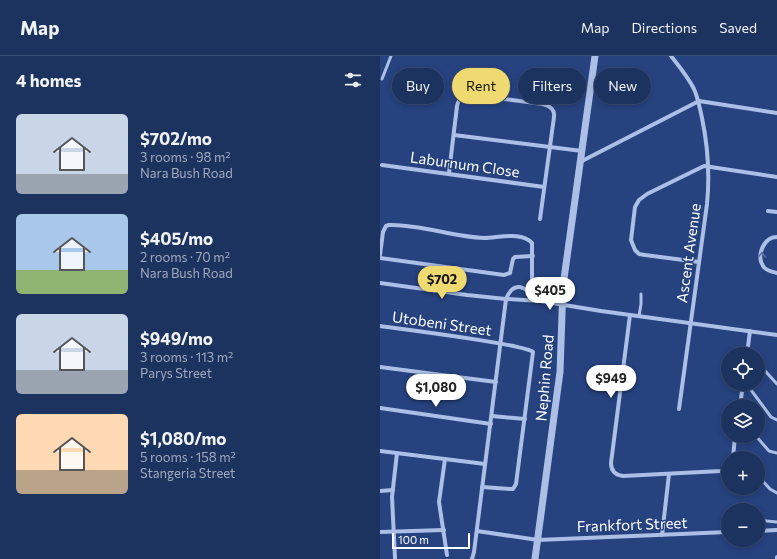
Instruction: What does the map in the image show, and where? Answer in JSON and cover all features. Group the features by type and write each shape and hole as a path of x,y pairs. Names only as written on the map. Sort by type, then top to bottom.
{"street":[{"name":"Nephin Road","path":"535,559 558,386 562,304 594,56"},
{"name":"Ascent Avenue","path":"671,56 690,83 699,101 707,141 709,166 708,197 678,409"},
{"path":"449,174 457,106 460,98 465,95 472,95 543,104 550,107 554,113 540,219"},
{"path":"580,162 699,101 777,113"},
{"path":"454,135 582,151"},
{"name":"Laburnum Close","path":"382,165 544,187"},
{"path":"698,262 639,254 634,248 631,240 635,208 639,200 647,194 701,168 709,166 777,176"},
{"path":"768,210 777,212"},
{"path":"380,255 384,229 386,226 393,225 485,238 505,235 526,238 532,243 532,280"},
{"path":"777,237 766,242 762,249 761,258 764,267 770,272 777,273"},
{"path":"380,258 508,275 515,257 533,256"},
{"path":"435,291 438,266"},
{"path":"380,283 506,299 540,301 630,315 777,334"},
{"path":"472,559 491,424 506,299 509,292 518,287 528,290 540,301"},
{"path":"630,315 610,463 612,469 617,474 623,476 721,471"},
{"name":"Utobeni Street","path":"380,326 500,343 528,349 533,352 525,419"},
{"path":"748,347 750,331"},
{"path":"380,367 496,382"},
{"path":"380,408 491,424"},
{"path":"482,486 510,489 515,487 525,419 492,416"},
{"path":"380,451 485,464"},
{"path":"395,558 393,490 397,453"},
{"path":"444,459 440,502 447,555"},
{"path":"662,535 669,474"},
{"path":"380,491 393,490"},
{"path":"380,532 444,530"},
{"path":"765,531 777,530"},
{"name":"Frankfort Street","path":"477,531 538,540 721,532"}],"lane":[{"path":"382,79 391,56"},
{"path":"639,316 641,294"},
{"path":"765,371 777,384"},
{"path":"752,391 771,417 777,420"},
{"path":"762,443 769,451 777,453"},
{"path":"765,484 777,493"},
{"path":"765,521 777,522"}]}
